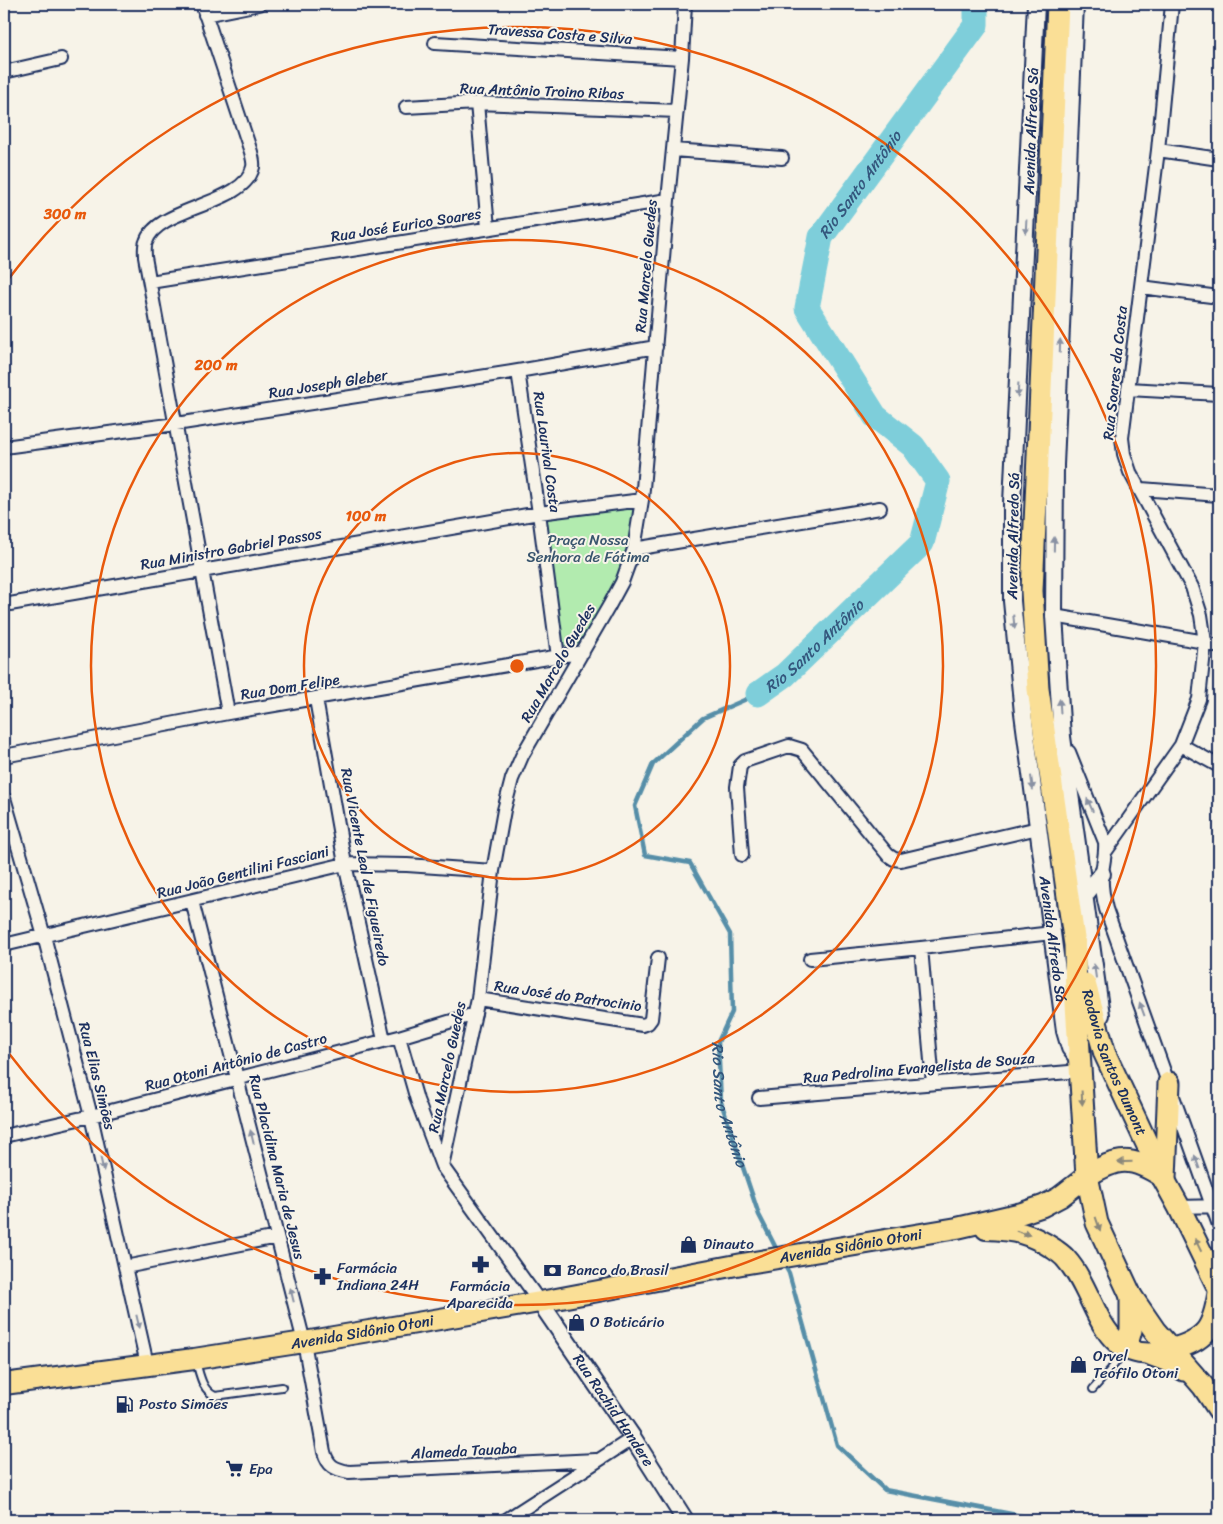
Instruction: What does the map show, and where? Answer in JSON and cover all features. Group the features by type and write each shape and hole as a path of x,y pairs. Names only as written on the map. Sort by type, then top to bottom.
{"highway":[{"name":"Avenida Alfredo Sá","path":"1058,4 1032,591 1038,689 1075,944 1087,1176 1097,1223 1131,1296 1155,1331 1203,1386 1219,1410"},
{"name":"Rodovia Santos Dumont","path":"1075,944 1089,1002 1105,1054 1164,1179"},
{"path":"1164,1179 1169,1083"},
{"path":"1087,1176 1115,1162 1132,1161 1146,1166 1164,1179 1219,1289"},
{"path":"1171,1350 1206,1333 1215,1316 1219,1293"},
{"path":"1126,1348 1131,1330 1131,1296"},
{"path":"1171,1350 1219,1341"}],"main road":[{"path":"957,1228 1022,1214 1043,1206 1060,1197 1087,1176"},
{"path":"957,1228 1011,1230 1038,1238 1066,1257 1082,1281 1105,1330 1115,1342 1126,1348 1171,1350"},
{"name":"Avenida Sidônio Otoni","path":"4,1384 194,1359 304,1342 540,1302 742,1264 957,1228"}],"street":[{"path":"228,714 145,258 146,242 154,229 173,217 226,196 244,183 253,167 251,152 204,10 259,4"},
{"name":"Rua Marcelo Guedes","path":"442,1166 478,999 493,871 504,810 512,779 522,756 622,582 634,549 642,500 682,58 685,4"},
{"name":"Avenida Alfredo Sá","path":"1036,4 1012,503 1012,601 1023,712 1065,1030 1070,1048 1081,1066"},
{"path":"1075,4 1055,465 1054,616 1062,736 1104,1033 1105,1054"},
{"name":"Rua Soares da Costa","path":"1106,851 1181,745 1199,699 1206,642 1201,615 1192,587 1141,489 1130,472 1124,454 1122,438 1158,150 1172,4"},
{"name":"Travessa Costa e Silva","path":"436,42 682,58"},
{"path":"4,72 61,59"},
{"path":"477,103 488,228"},
{"name":"Rua Antônio Troino Ribas","path":"406,107 477,103 677,111"},
{"path":"673,150 782,158"},
{"path":"1158,150 1219,159"},
{"name":"Rua José Eurico Soares","path":"150,282 668,200"},
{"path":"1141,286 1219,297"},
{"name":"Rua Joseph Gleber","path":"4,447 176,424 518,371 656,347"},
{"name":"Rua Lourival Costa","path":"518,371 540,513 558,657"},
{"path":"1128,389 1219,394"},
{"path":"1141,489 1219,495"},
{"name":"Rua Ministro Gabriel Passos","path":"4,605 540,513 642,500"},
{"path":"634,549 880,508"},
{"path":"1054,616 1206,642 1219,646"},
{"name":"Rua Dom Felipe","path":"4,756 228,714 583,652"},
{"name":"Rua Vicente Leal de Figueiredo","path":"316,699 345,864 384,1040"},
{"path":"1062,736 1102,832 1106,851 1102,874 1103,898 1106,909 1216,1206 1219,1225"},
{"path":"1181,745 1219,766"},
{"path":"742,855 737,787 737,774 740,766 745,761 789,746 802,750 888,855 894,859 902,860 1038,828"},
{"name":"Rua Elias Simões","path":"4,798 44,936 91,1116 147,1364"},
{"name":"Rua João Gentilini Fasciani","path":"4,945 192,902 345,864 407,865 493,871"},
{"path":"1085,894 1102,874"},
{"name":"Rua Placidina Maria de Jesus","path":"192,902 304,1342 324,1452 327,1462 334,1469"},
{"path":"810,959 1052,933"},
{"path":"921,948 933,1083"},
{"name":"Rua José do Patrocinio","path":"478,999 643,1025 652,1020 658,958"},
{"name":"Rua Otoni Antônio de Castro","path":"4,1136 91,1116 398,1037 475,1014"},
{"path":"398,1037 417,1100 442,1166 540,1302"},
{"name":"Rua Pedrolina Evangelista de Souza","path":"759,1098 933,1083 1081,1066"},
{"path":"1179,1206 1216,1206"},
{"path":"125,1268 277,1237"},
{"name":"Rua Rachid Handere","path":"540,1302 633,1438 685,1520"},
{"path":"506,1520 596,1460 633,1438"},
{"name":"Alameda Tauaba","path":"334,1469 349,1472 365,1472 596,1460"}],"lane":[{"path":"1093,1389 1126,1348"},
{"path":"194,1359 208,1393 216,1396 282,1387"}],"green space":[{"name":"Praça Nossa Senhora de Fátima","path":"635,503 631,552 585,643 562,646 544,515"}],"waterway":[{"name":"Rio Santo Antônio","path":"758,694 785,675 922,543 938,481 913,446 875,416 807,308 821,237 976,25 976,4"},
{"name":"Rio Santo Antônio","path":"758,694 703,718 653,764 635,806 645,855 690,863 730,934 732,1012 718,1042 721,1102 759,1215 778,1252"},
{"name":"Rio Santo Antônio","path":"784,1264 789,1273 837,1445 885,1490 1036,1520"}],"place":[{"name":"Dinauto","path":"689,1244"},
{"name":"Farmácia Aparecida","path":"480,1265"},
{"name":"Banco do Brasil","path":"553,1270"},
{"name":"Farmácia Indiana 24H","path":"323,1277"},
{"name":"O Boticário","path":"576,1322"},
{"name":"Orvel Teófilo Otoni","path":"1079,1365"},
{"name":"Posto Simões","path":"125,1404"},
{"name":"Epa","path":"235,1469"}]}
